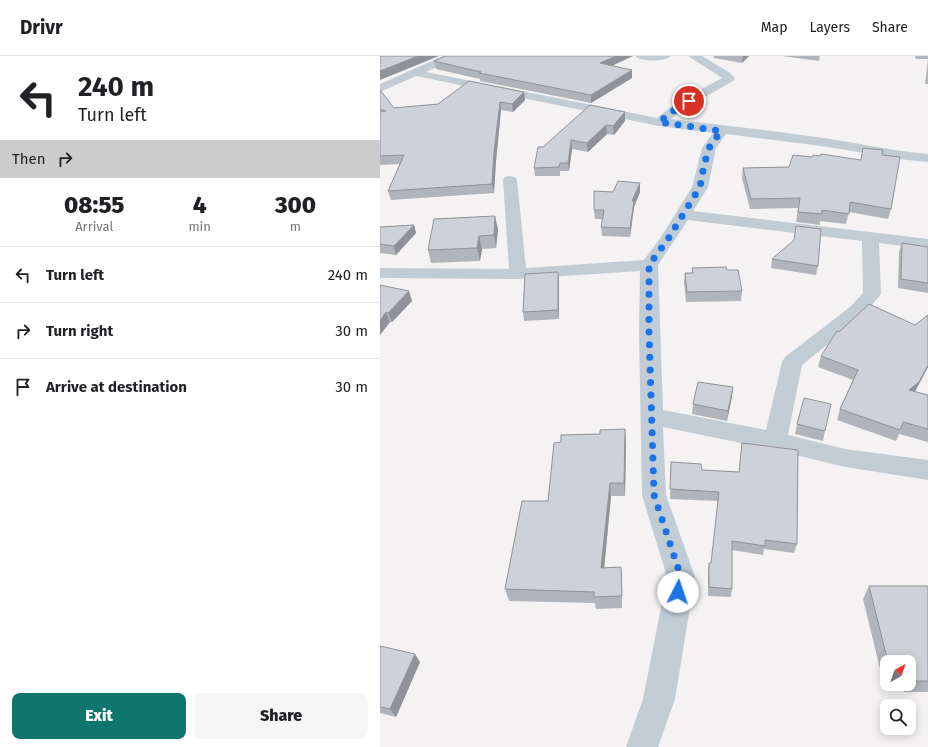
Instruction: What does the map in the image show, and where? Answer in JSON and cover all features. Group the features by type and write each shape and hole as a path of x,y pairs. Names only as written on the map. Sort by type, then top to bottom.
{"street":[{"path":"380,88 452,56"},
{"path":"640,56 653,58 665,56"},
{"path":"659,122 680,106 728,79 726,75 694,56"},
{"path":"416,73 659,122 721,131 815,141 867,149 899,156 928,158"},
{"path":"642,747 659,699 681,577 654,495 649,331 649,265 683,216 700,187 709,148 721,131"},
{"path":"510,180 518,274"},
{"path":"683,216 870,236 928,244"},
{"path":"776,441 792,362 857,311 872,294 870,236"},
{"path":"380,273 518,274 649,265"},
{"path":"651,416 776,441 845,458 928,470"}],"building":[{"path":"380,56 418,56 380,71"},
{"path":"446,56 616,56 600,63 632,70 591,95 479,73 481,72 434,61"},
{"path":"469,81 524,92 512,104 500,102 492,184 388,191 404,155 380,156 380,112 386,111 380,109 380,90 394,108 438,104"},
{"path":"590,105 625,112 613,126 606,125 587,143 571,140 568,163 560,163 559,167 534,168 538,147 543,147"},
{"path":"863,148 883,150 882,155 900,157 891,209 850,202 849,214 822,210 822,214 798,212 800,198 751,199 743,168 789,167 793,155 812,157 813,155 820,156 821,154 861,160"},
{"path":"618,181 640,183 632,201 634,201 630,228 601,227 604,210 594,210 594,191 613,192"},
{"path":"495,216 494,235 479,236 477,248 428,250 434,219"},
{"path":"414,225 394,246 380,244 380,227"},
{"path":"796,226 821,229 818,266 772,259 794,240"},
{"path":"902,243 928,247 928,283 901,279"},
{"path":"726,267 727,270 738,270 742,291 687,292 685,273 693,273 692,268"},
{"path":"558,272 558,310 523,312 525,274"},
{"path":"380,285 409,291 388,313 386,312 380,321"},
{"path":"869,304 915,325 928,315 928,365 919,382 909,390 928,395 928,429 903,422 900,430 840,409 858,370 821,356 837,331 839,332"},
{"path":"698,382 733,387 728,411 693,404"},
{"path":"804,398 831,404 825,431 797,424"},
{"path":"625,429 624,483 610,483 601,568 621,567 622,596 594,597 594,592 505,589 522,501 548,501 554,443 561,442 561,435 600,434 600,430"},
{"path":"742,443 798,450 797,544 765,540 765,546 732,541 732,589 709,587 709,563 711,563 719,492 670,489 671,462 701,464 702,470 739,472"},
{"path":"869,586 928,586 928,681 916,681 916,655 886,655"},
{"path":"380,646 415,654 390,709 380,707"}],"route":[{"path":"678,592 681,577 654,495 649,331 649,265 668,239 700,187 709,148 721,131 659,122 689,101"}]}
